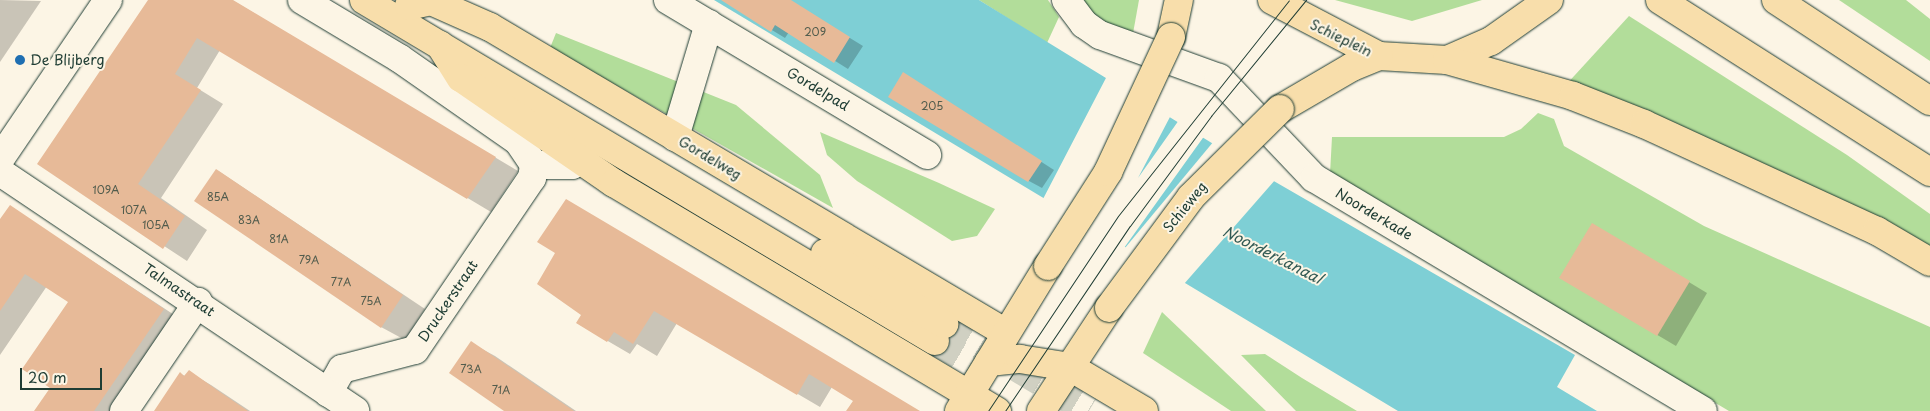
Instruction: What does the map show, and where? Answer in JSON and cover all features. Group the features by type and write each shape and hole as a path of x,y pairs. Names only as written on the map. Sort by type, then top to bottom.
{"main road":[{"name":"Gordelweg","path":"364,0 939,332 404,3"},
{"path":"965,402 1006,333 1108,172 1171,37 1179,0"},
{"name":"Schieplein","path":"1272,0 1380,56 1447,60 1490,41 1542,5"},
{"path":"1660,0 1930,172"},
{"path":"1776,0 1930,102"},
{"name":"Gordelweg","path":"404,3 431,1 490,27 1006,333"},
{"name":"Gordelweg","path":"440,45 461,78 577,158 965,402 997,411"},
{"name":"Schieweg","path":"1041,411 1110,308 1191,198 1280,109 1352,67 1380,56"},
{"path":"1447,60 1573,96 1644,124 1877,232 1930,262"},
{"path":"989,362 1020,359 1070,366 1144,411"}],"street":[{"path":"0,159 108,0"},
{"path":"302,0 399,58 510,135 524,146 534,165 572,165 577,158"},
{"name":"Gordelpad","path":"668,0 927,154"},
{"name":"Noorderkade","path":"1066,0 1084,24 1100,35 1219,78 1314,178 1703,411"},
{"path":"675,137 709,24"},
{"name":"Druckerstraat","path":"328,393 342,369 415,350 532,178 534,165"},
{"name":"Talmastraat","path":"0,172 198,302 355,411"},
{"path":"124,411 198,302"}],"green space":[{"path":"979,0 1048,0 1059,17 1047,43"},
{"path":"1076,0 1139,0 1130,50"},
{"path":"1335,0 1482,0 1412,21"},
{"path":"1839,0 1906,0 1930,19 1930,61"},
{"path":"1629,16 1847,155 1930,214 1930,250 1564,87"},
{"path":"556,33 736,105 820,175 833,208 550,48"},
{"path":"1538,113 1554,119 1564,146 1704,226 1930,327 1930,411 1729,411 1330,174 1332,137 1504,137 1521,129"},
{"path":"820,132 995,209 977,236 952,241 857,181 827,155"},
{"path":"1162,312 1266,411 1231,411 1143,353"},
{"path":"1265,354 1357,411 1296,411 1241,355"}],"water":[{"name":"Noorderkanaal","path":"714,0 979,0 1272,180 1575,355 1557,387 1597,411 1398,411"}],"pier":[{"path":"1107,76 1171,115 1138,178 1179,120 1205,135 1124,248 1043,199"},
{"path":"1214,141 1276,179 1184,284 1125,248"}],"building":[{"path":"148,0 233,0 496,157 467,199 197,38 175,74 201,90 138,184 185,216 163,249 37,164"},
{"path":"721,0 791,0 850,37 834,63 775,25 771,32"},
{"path":"903,72 1042,161 1028,182 888,97"},
{"path":"216,169 403,295 381,328 194,201"},
{"path":"566,199 920,411 846,411 853,401 809,374 797,395 654,311 633,344 614,332 607,342 576,323 581,315 537,284 555,253 537,242"},
{"path":"10,205 164,309 94,411 34,411 50,388 22,369 68,302 25,274 0,311 0,219"},
{"path":"1592,223 1690,281 1657,336 1559,278"},
{"path":"471,341 574,411 504,411 449,373"},
{"path":"189,370 248,411 154,411 180,372 184,376"}],"tunnel":[{"path":"944,324 1089,411"},
{"path":"935,341 996,377"}],"tram line":[{"path":"988,411 1118,216 1289,0"},
{"path":"1005,411 1130,226 1211,116 1306,0"}],"place":[{"name":"De Blijberg","path":"20,60"}]}
